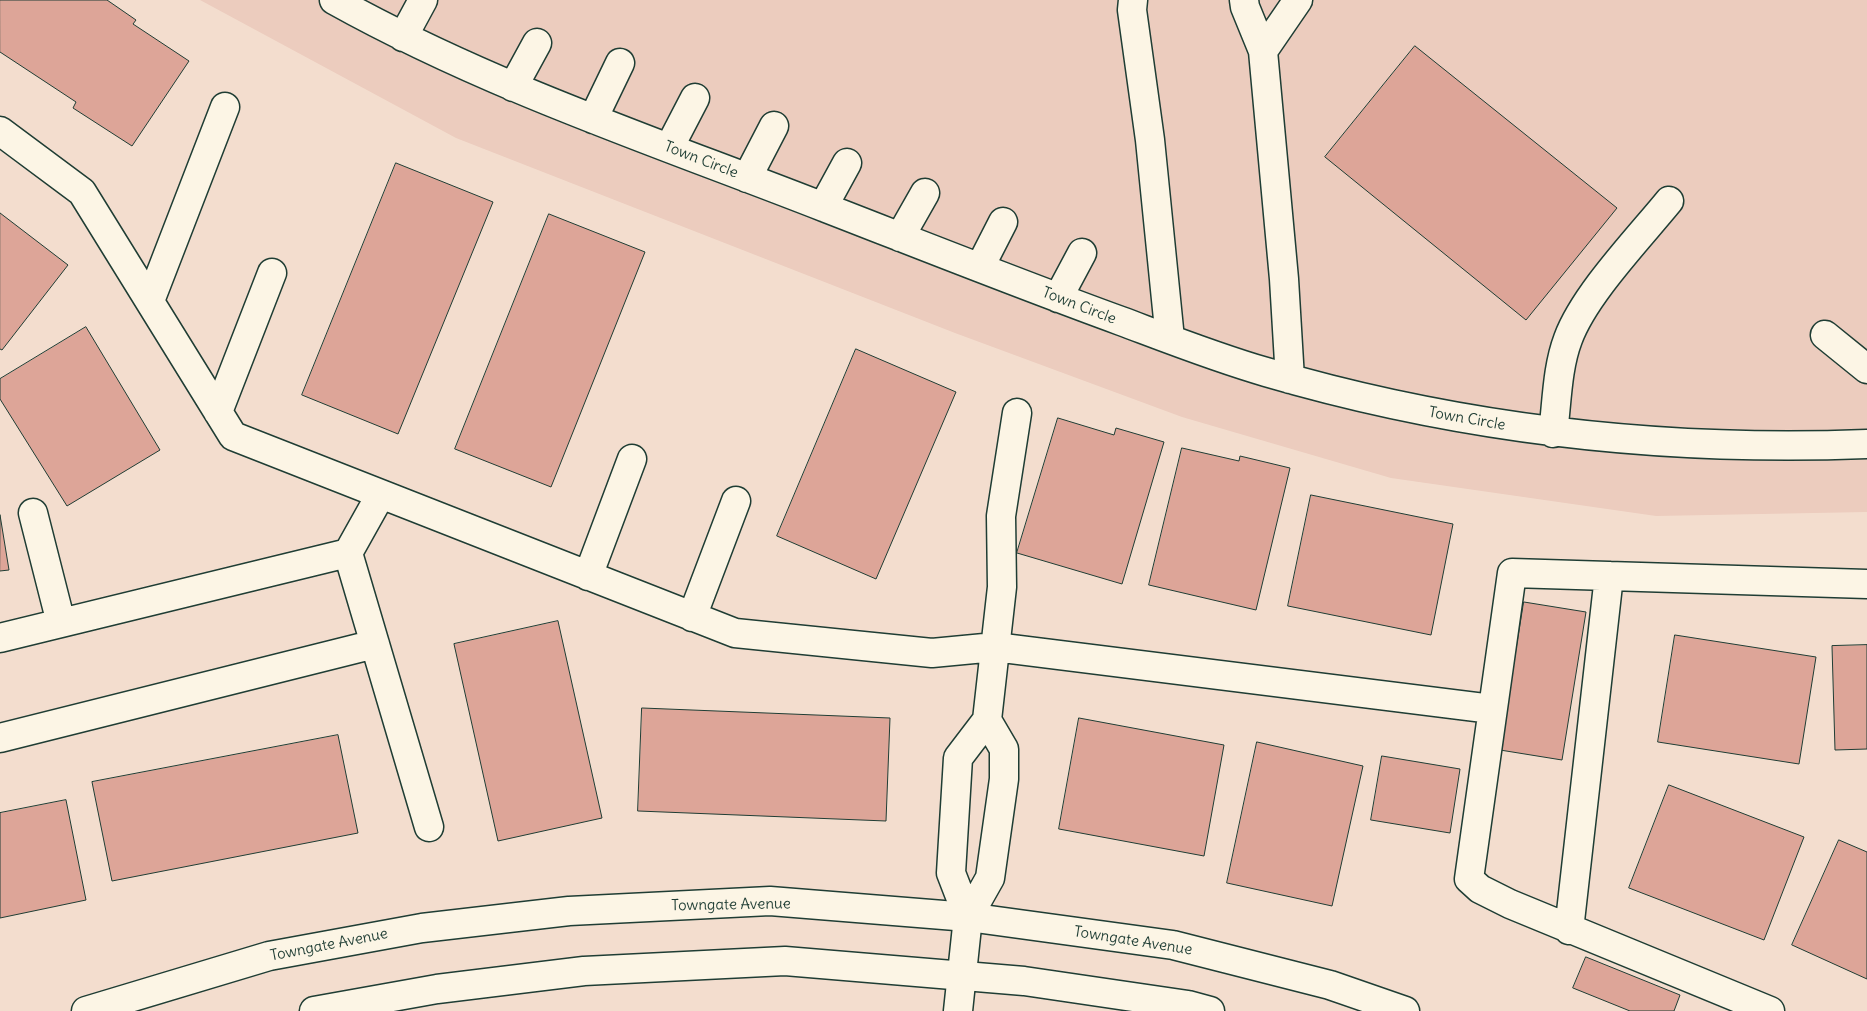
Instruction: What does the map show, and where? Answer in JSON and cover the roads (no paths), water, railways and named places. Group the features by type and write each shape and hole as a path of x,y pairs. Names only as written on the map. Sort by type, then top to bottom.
{"main road":[{"name":"Town Circle","path":"334,0 403,37 513,87 592,119 1058,298 1170,339 1290,379 1396,406 1553,432 1657,443 1734,447 1867,444"},
{"path":"403,37 424,0"},
{"path":"1133,0 1132,10 1150,140 1170,339"},
{"path":"1244,0 1245,7 1263,51 1290,379"},
{"path":"1263,51 1298,0"},
{"path":"513,87 537,43"},
{"path":"592,119 620,63"},
{"path":"669,148 695,98"},
{"path":"150,301 225,107"},
{"path":"747,178 774,126"},
{"path":"0,131 82,192 233,436 734,633 922,652 995,647 1492,709"},
{"path":"823,207 847,163"},
{"path":"900,237 926,193"},
{"path":"1553,432 1562,362 1574,324 1594,294 1669,201"},
{"path":"980,267 1003,222"},
{"path":"1058,298 1082,253"},
{"path":"218,412 272,272"},
{"path":"1824,335 1867,369"},
{"path":"968,917 950,873 958,758 988,720 1002,587 1001,516 1017,414"},
{"path":"588,576 632,459"},
{"path":"381,494 348,552 429,827"},
{"path":"692,616 736,501"},
{"path":"33,513 61,623"},
{"path":"0,638 348,552"},
{"path":"1770,1011 1569,930 1480,889 1469,879 1512,573 1867,584"},
{"path":"1569,930 1609,576"},
{"path":"0,738 375,644"},
{"path":"958,1011 968,917 990,878 1004,779 1004,749 988,720"},
{"name":"Towngate Avenue","path":"86,1011 269,956 422,928 569,910 770,901 968,917 1173,945 1330,985 1405,1011"},
{"path":"314,1011 437,989 584,971 785,961 1024,981 1188,1005 1210,1011"}]}
